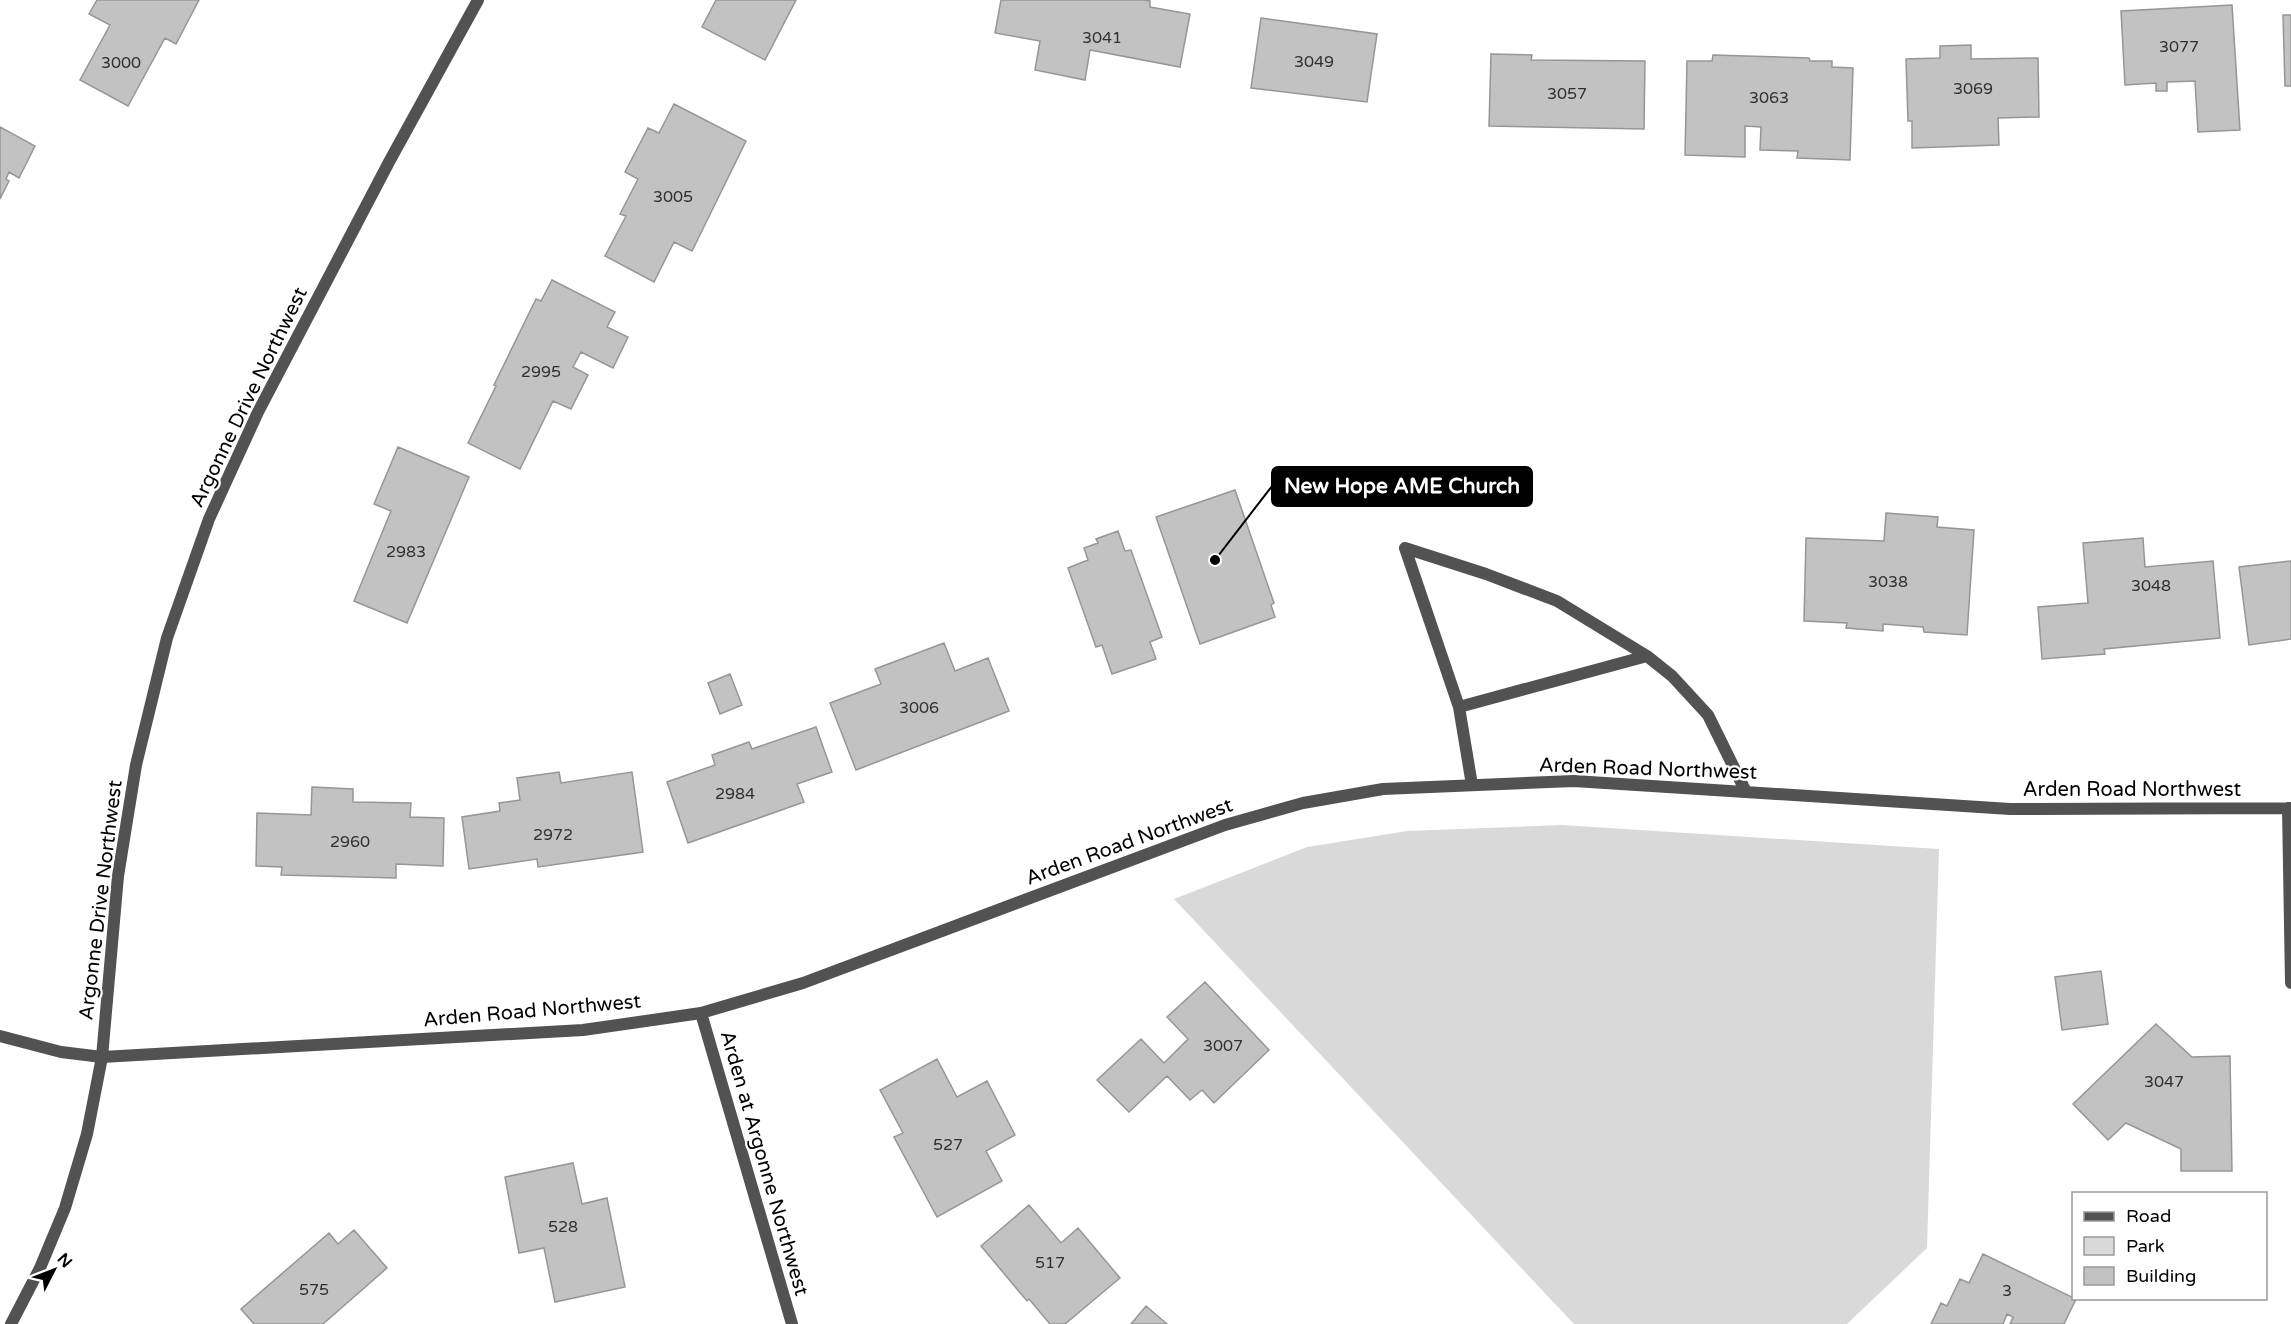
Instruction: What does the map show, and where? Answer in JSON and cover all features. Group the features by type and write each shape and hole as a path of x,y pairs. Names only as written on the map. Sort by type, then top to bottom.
{"street":[{"name":"Argonne Drive Northwest","path":"11,1324 40,1268 65,1208 87,1134 102,1058 118,876 136,765 167,638 206,530 258,412 383,173 478,0"},
{"path":"1472,785 1459,706 1406,548 1486,574 1557,601 1647,656 1672,676 1708,715 1746,792"},
{"path":"1459,706 1647,656"},
{"name":"Arden Road Northwest","path":"0,1036 62,1052 102,1058 583,1030 701,1013 803,983 1225,825 1303,803 1383,789 1574,781 2010,809 2289,808"},
{"path":"2289,808 2291,983"},
{"name":"Arden at Argonne Northwest","path":"701,1013 792,1324"}],"green space":[{"path":"1562,825 1939,849 1927,1248 1847,1324 1574,1324 1174,899 1307,847 1407,831"}],"building":[{"path":"97,0 199,0 176,44 165,38 128,106 80,80 110,25 89,14"},
{"path":"716,0 796,0 765,60 702,27"},
{"path":"1001,0 1144,0 1150,1 1150,7 1190,14 1180,67 1090,50 1085,80 1035,70 1040,41 995,33"},
{"path":"2232,5 2240,130 2198,132 2195,81 2167,82 2167,91 2156,91 2156,83 2125,85 2121,11"},
{"path":"2283,15 2291,15 2291,86 2285,86"},
{"path":"1261,18 1377,34 1367,102 1251,88"},
{"path":"1971,45 1971,59 2038,58 2039,117 1998,118 1999,145 1912,148 1912,121 1908,121 1906,59 1940,58 1940,46"},
{"path":"1491,54 1532,55 1531,60 1645,61 1644,129 1489,126"},
{"path":"1713,55 1809,58 1810,61 1832,61 1832,67 1853,68 1850,160 1797,158 1798,151 1760,150 1761,127 1745,126 1745,157 1685,155 1687,61 1712,61"},
{"path":"674,104 746,141 692,251 674,242 654,282 605,256 626,216 620,214 638,179 625,172 648,128 659,133"},
{"path":"0,127 35,146 19,178 9,172 6,179 9,181 0,199"},
{"path":"552,280 615,312 607,327 628,337 613,368 581,352 573,367 588,375 571,409 553,401 520,469 468,443 536,299 541,301"},
{"path":"398,447 469,477 407,623 354,601 391,511 374,504"},
{"path":"1235,490 1274,603 1271,605 1275,617 1200,644 1156,517"},
{"path":"1886,513 1938,517 1937,527 1974,530 1967,635 1924,632 1923,627 1883,624 1883,631 1846,628 1847,623 1804,621 1806,538 1884,541"},
{"path":"1118,531 1125,551 1131,550 1162,637 1150,642 1156,659 1112,674 1102,645 1096,647 1068,568 1088,560 1084,548 1098,543 1096,539"},
{"path":"2143,538 2145,567 2213,561 2220,638 2104,649 2105,654 2042,659 2038,607 2088,603 2083,543"},
{"path":"2291,561 2291,639 2249,645 2239,567"},
{"path":"944,643 955,671 988,658 1009,711 856,770 830,703 881,684 875,669"},
{"path":"730,674 742,705 720,714 708,683"},
{"path":"816,727 832,772 797,784 804,802 688,843 667,782 715,765 712,755 749,742 752,749"},
{"path":"559,772 561,783 632,772 643,852 538,867 537,859 469,869 462,817 500,811 499,803 520,800 517,778"},
{"path":"312,787 353,789 353,802 411,803 410,817 444,818 443,866 396,864 396,878 281,875 282,867 256,866 257,813 311,815"},
{"path":"2101,971 2108,1024 2062,1030 2055,977"},
{"path":"1205,982 1269,1050 1214,1103 1202,1090 1190,1100 1167,1076 1129,1112 1097,1080 1141,1039 1164,1063 1188,1039 1167,1017"},
{"path":"2156,1024 2192,1057 2230,1056 2232,1171 2181,1171 2181,1149 2126,1123 2108,1140 2073,1104"},
{"path":"937,1059 957,1097 987,1081 1015,1135 986,1151 1002,1181 937,1217 894,1137 903,1133 880,1090"},
{"path":"573,1163 582,1204 607,1198 625,1287 555,1302 544,1248 519,1253 505,1177"},
{"path":"1029,1205 1061,1243 1078,1228 1120,1278 1065,1324 1050,1324 1029,1299 1027,1301 981,1246"},
{"path":"354,1230 387,1268 323,1324 254,1324 241,1309 329,1233 338,1244"},
{"path":"1983,1254 2076,1300 2064,1324 2010,1324 2013,1317 2007,1314 2003,1324 1931,1324 1941,1303 1947,1306 1960,1279 1969,1283"},
{"path":"1146,1306 1167,1324 1131,1324"}],"place":[{"name":"New Hope AME Church","path":"1215,560"}]}
